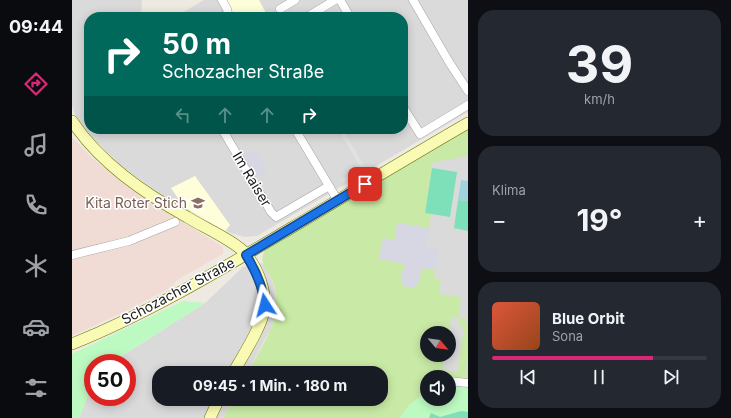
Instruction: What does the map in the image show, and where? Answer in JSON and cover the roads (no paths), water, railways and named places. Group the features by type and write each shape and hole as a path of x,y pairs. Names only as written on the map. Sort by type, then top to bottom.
{"main road":[{"path":"72,121 93,148 132,182 166,206 236,245 246,255 254,267 260,282 264,297 264,312 261,322 237,366"},
{"name":"Schozacher Straße","path":"72,344 165,300 246,255 468,123"},
{"path":"210,418 216,406"}],"street":[{"path":"222,0 228,12"},
{"path":"280,9 295,0"},
{"path":"315,12 335,0"},
{"path":"340,0 347,12"},
{"path":"413,0 449,62 468,91"},
{"path":"408,115 420,134 468,105"},
{"name":"Im Raiser","path":"225,134 271,212 276,217 329,186"},
{"path":"298,134 338,201"},
{"path":"72,255 129,241 175,222"},
{"path":"456,382 468,383"}],"water":[{"path":"461,180 468,181 468,201 458,200"}],"place":[{"name":"Kita Roter Stich","path":"198,203"}]}
